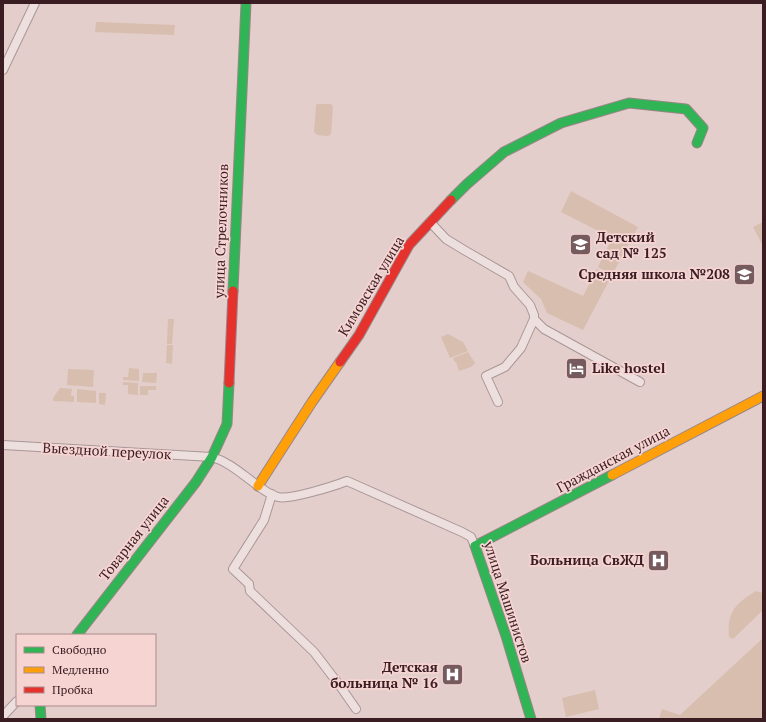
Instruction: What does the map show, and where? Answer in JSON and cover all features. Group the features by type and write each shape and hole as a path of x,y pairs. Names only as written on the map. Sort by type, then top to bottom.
{"street":[{"path":"3,70 35,3"},
{"name":"улица Стрелочников","path":"212,457 227,424 238,148 246,3"},
{"name":"Кимовская улица","path":"258,486 312,402 359,335 409,245 467,184 504,152 561,123 629,103 686,109 703,128 697,143"},
{"path":"430,222 446,239 509,276 514,287 530,305 534,315 534,319 521,348 505,367 486,376 498,402"},
{"path":"534,319 544,329 640,382"},
{"name":"Гражданская улица","path":"475,546 763,396"},
{"name":"Выездной переулок","path":"3,445 212,457"},
{"name":"улица Машинистов","path":"212,457 226,462 258,486 272,494 287,497 347,481 471,537 506,636 531,719"},
{"name":"Товарная улица","path":"78,634 191,488 212,457"},
{"path":"272,494 264,520 233,569 250,584 250,591 314,652 356,709"},
{"path":"3,716 16,702"},
{"path":"40,706 41,719"}],"shaded area":[{"path":"96,22 175,25 174,35 95,32"},
{"path":"331,104 333,107 331,134 328,136 317,135 314,132 316,105"},
{"path":"571,191 638,227 612,275 598,267 612,238 561,212"},
{"path":"763,222 763,246 753,227"},
{"path":"597,269 611,277 583,330 547,313 541,299 523,282 528,271 583,296"},
{"path":"168,319 174,319 172,344 167,344"},
{"path":"448,334 463,342 468,351 450,358 441,337"},
{"path":"167,345 173,345 172,364 166,363"},
{"path":"468,352 475,363 471,367 459,371 453,358"},
{"path":"129,368 139,369 139,381 123,380 123,377 128,377"},
{"path":"68,369 94,370 93,387 67,385"},
{"path":"143,373 157,373 156,383 142,382"},
{"path":"123,382 138,383 138,395 128,394 128,385 123,385"},
{"path":"140,386 156,386 156,390 148,390 148,395 140,395"},
{"path":"60,388 72,389 71,396 74,396 74,402 53,401 53,398"},
{"path":"77,389 96,391 96,403 77,402"},
{"path":"99,393 106,393 105,405 99,404"},
{"path":"756,591 763,593 763,610 733,639 729,637 729,621 731,615 743,600"},
{"path":"763,638 763,719 659,719 662,709 680,715"},
{"path":"595,690 599,709 566,717 562,698"}],"traffic: fast":[{"path":"233,291 246,3"},
{"path":"451,200 504,152 561,123 629,103 686,109 703,128 697,143"},
{"path":"78,634 196,482 212,457 227,424 229,383"},
{"path":"531,719 506,636 475,546 612,475"},
{"path":"40,706 41,719"}],"traffic: slow":[{"path":"258,486 312,402 340,362"},
{"path":"612,475 763,396"}],"traffic: jam":[{"path":"340,362 359,335 409,245 451,200"},
{"path":"229,383 233,291"}],"place":[{"name":"Детский сад № 125","path":"581,245"},
{"name":"Средняя школа №208","path":"745,274"},
{"name":"Like hostel","path":"577,368"},
{"name":"Больница СвЖД","path":"659,560"},
{"name":"Детская больница № 16","path":"453,675"}]}
